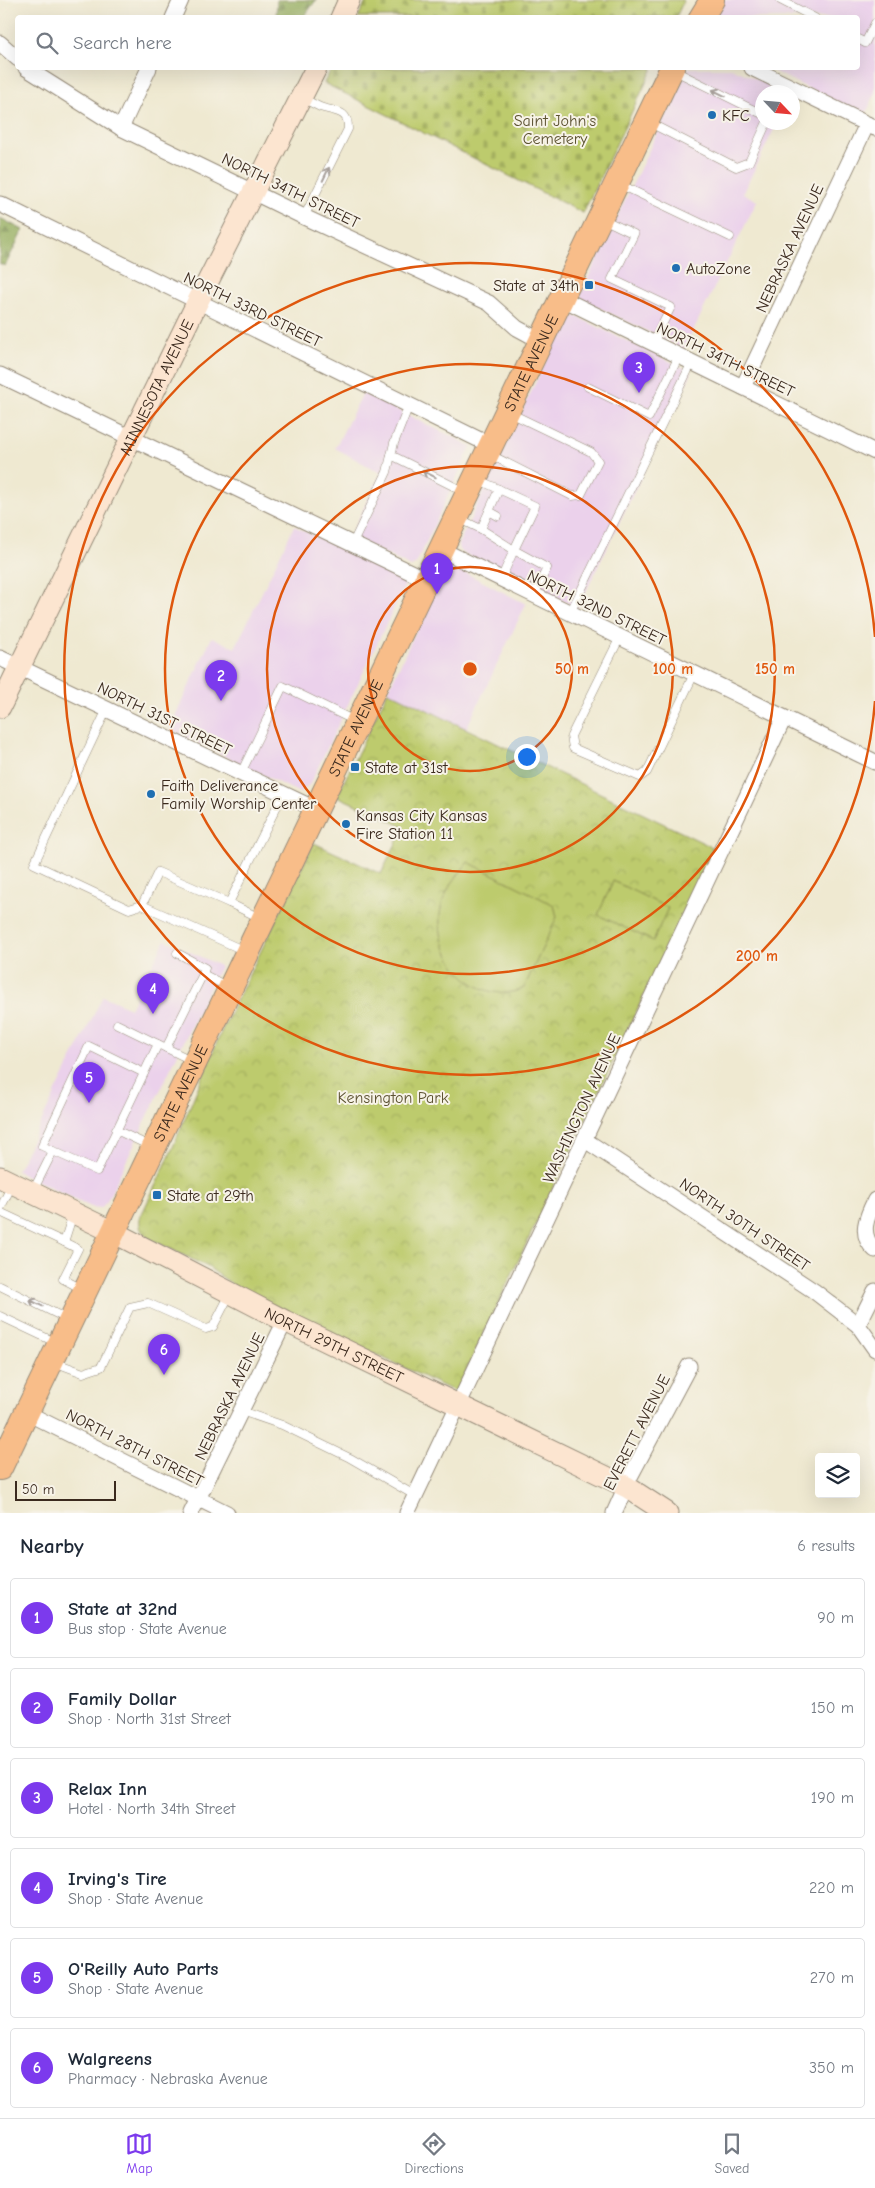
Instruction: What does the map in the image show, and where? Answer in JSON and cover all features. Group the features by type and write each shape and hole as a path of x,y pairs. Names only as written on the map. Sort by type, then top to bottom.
{"main road":[{"path":"342,15 349,0"},
{"path":"690,15 693,0"},
{"path":"703,15 712,0"},
{"name":"MINNESOTA AVENUE","path":"0,707 198,301 315,70"},
{"name":"STATE AVENUE","path":"3,1455 27,1413 56,1353 262,919 670,70"},
{"name":"NORTH 29TH STREET","path":"6,1180 113,1232 230,1294 459,1407 627,1487 667,1513"}],"street":[{"path":"174,15 181,0"},
{"path":"0,43 15,56"},
{"name":"NORTH 34TH STREET","path":"29,70 121,128 304,217 489,303 518,328 541,341"},
{"path":"121,128 148,70"},
{"path":"755,70 780,85"},
{"path":"800,95 871,126"},
{"name":"NEBRASKA AVENUE","path":"743,387 871,126"},
{"name":"NORTH 33RD STREET","path":"0,204 409,405 488,449"},
{"name":"NORTH 34TH STREET","path":"561,298 875,452"},
{"path":"0,375 425,579"},
{"name":"NORTH 32ND STREET","path":"440,549 875,762"},
{"name":"NORTH 31ST STREET","path":"0,658 315,809"},
{"name":"WASHINGTON AVENUE","path":"407,1513 459,1407 784,718"},
{"name":"NORTH 30TH STREET","path":"585,1140 814,1291 858,1325 875,1350"},
{"path":"875,1200 865,1220 865,1232 875,1250"},
{"path":"858,1325 875,1291"},
{"name":"NEBRASKA AVENUE","path":"191,1513 285,1321"},
{"name":"EVERETT AVENUE","path":"614,1513 689,1366"},
{"name":"NORTH 28TH STREET","path":"27,1413 227,1513"}],"lane":[{"path":"780,0 809,15"},
{"path":"860,40 865,43 875,23"},
{"path":"675,70 755,110"},
{"path":"301,97 321,107 338,110 347,117 348,122 348,128 304,217"},
{"path":"646,121 736,167 749,162 763,130"},
{"path":"617,183 730,236"},
{"path":"600,218 634,234 612,279 671,307 653,343"},
{"path":"588,387 649,417 685,359"},
{"path":"570,613 685,359"},
{"path":"352,545 387,472 391,455 409,405"},
{"path":"488,449 572,496 581,495 598,462 591,452 507,411"},
{"path":"391,455 471,486 499,489 535,506 523,527 501,579"},
{"path":"481,529 499,489"},
{"path":"489,511 498,516"},
{"path":"455,516 547,568 534,595"},
{"path":"620,638 571,736 574,748 640,777 647,772 694,674"},
{"path":"240,773 282,686 357,722"},
{"path":"107,709 34,864 129,909 142,905 247,952"},
{"path":"229,903 283,794"},
{"path":"142,905 158,872 262,919"},
{"path":"166,1048 205,968 177,953"},
{"path":"202,974 230,987"},
{"path":"117,1024 194,1062"},
{"path":"144,1073 89,1046 42,1146 97,1171 158,1044"},
{"path":"116,1130 153,1147"},
{"path":"32,1193 53,1151"},
{"path":"6,1180 0,1210 78,1249 63,1279 85,1290"},
{"path":"64,1242 73,1213"},
{"path":"0,1286 71,1320"},
{"path":"0,1316 83,1373 101,1367 130,1307 148,1303 206,1329 213,1327 230,1294"},
{"path":"241,1411 299,1433 350,1458 416,1496"}],"shaded area":[{"path":"719,0 875,0 875,94 865,116 771,70 860,70 860,15 712,15"},
{"path":"687,70 736,70 770,85 755,85 755,130 774,130 743,193 757,201 684,349 583,300 580,295"},
{"path":"573,315 692,372 578,608 465,554 459,550 458,545 567,317"},
{"path":"363,393 471,447 416,564 411,567 350,536 381,473 335,448"},
{"path":"294,526 405,579 405,585 310,784 300,793 169,729 212,637 235,648"},
{"path":"452,566 526,604 466,729 388,691 445,568"},
{"path":"165,940 220,966 107,1201 101,1208 91,1207 17,1171 103,996 130,1008"}],"green space":[{"path":"277,0 316,0 305,15 276,15"},
{"path":"367,0 684,0 677,15 359,15"},
{"name":"Saint John's Cemetery","path":"331,70 652,70 583,213 324,83"},
{"path":"0,218 23,230 5,266 0,264"},
{"name":"Kensington Park","path":"388,691 714,848 456,1392 243,1292 208,1267 148,1238 140,1227 140,1218 168,1159 222,1030 314,843 381,874 404,827 337,796"},
{"path":"468,862 554,905 557,917 524,988 506,993 490,991 474,984 461,973 443,943 440,925 441,908 448,889"},
{"path":"613,881 668,908 653,941 598,915"}],"place":[{"name":"KFC","path":"712,115"},
{"name":"AutoZone","path":"676,268"},
{"name":"State at 34th","path":"589,285"},
{"name":"Relax Inn","path":"639,393"},
{"name":"State at 32nd","path":"437,594"},
{"name":"Family Dollar","path":"221,701"},
{"name":"State at 31st","path":"355,767"},
{"name":"Faith Deliverance Family Worship Center","path":"151,794"},
{"name":"Kansas City Kansas Fire Station 11","path":"346,824"},
{"name":"Irving's Tire","path":"153,1014"},
{"name":"O'Reilly Auto Parts","path":"89,1103"},
{"name":"State at 29th","path":"157,1195"},
{"name":"Walgreens","path":"164,1375"}]}
